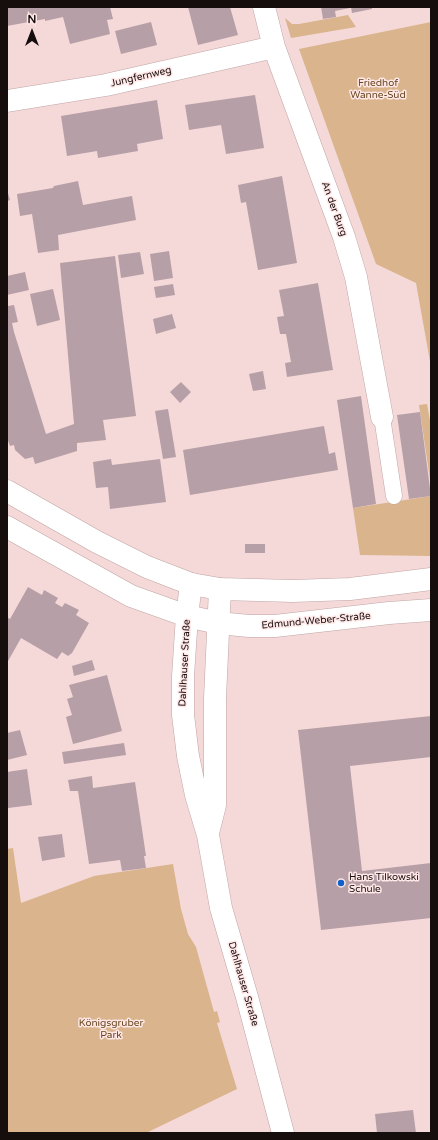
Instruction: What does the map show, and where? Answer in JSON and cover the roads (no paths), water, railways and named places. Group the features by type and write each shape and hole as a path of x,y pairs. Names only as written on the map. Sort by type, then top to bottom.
{"street":[{"name":"An der Burg","path":"264,7 274,47 344,237 356,277 382,417"},
{"name":"Jungfernweg","path":"7,102 106,85 274,47"},
{"path":"7,492 96,542 147,567 191,584 220,589 292,591 343,589 431,580"},
{"name":"Edmund-Weber-Straße","path":"7,527 121,591 160,608 218,623 250,626 275,626 431,610"},
{"name":"Dahlhauser Straße","path":"191,584 187,616 183,715 196,795 208,835 221,908 247,997 283,1133"},
{"name":"Dahlhauser Straße","path":"208,835 215,805 214,746 220,589"}],"lane":[{"path":"382,417 394,496"}],"place":[{"name":"Hans Tilkowski Schule","path":"341,883"}],"park label":[{"name":"Friedhof Wanne-Süd","path":"378,88"},
{"name":"Königsgruber Park","path":"111,1028"}]}
